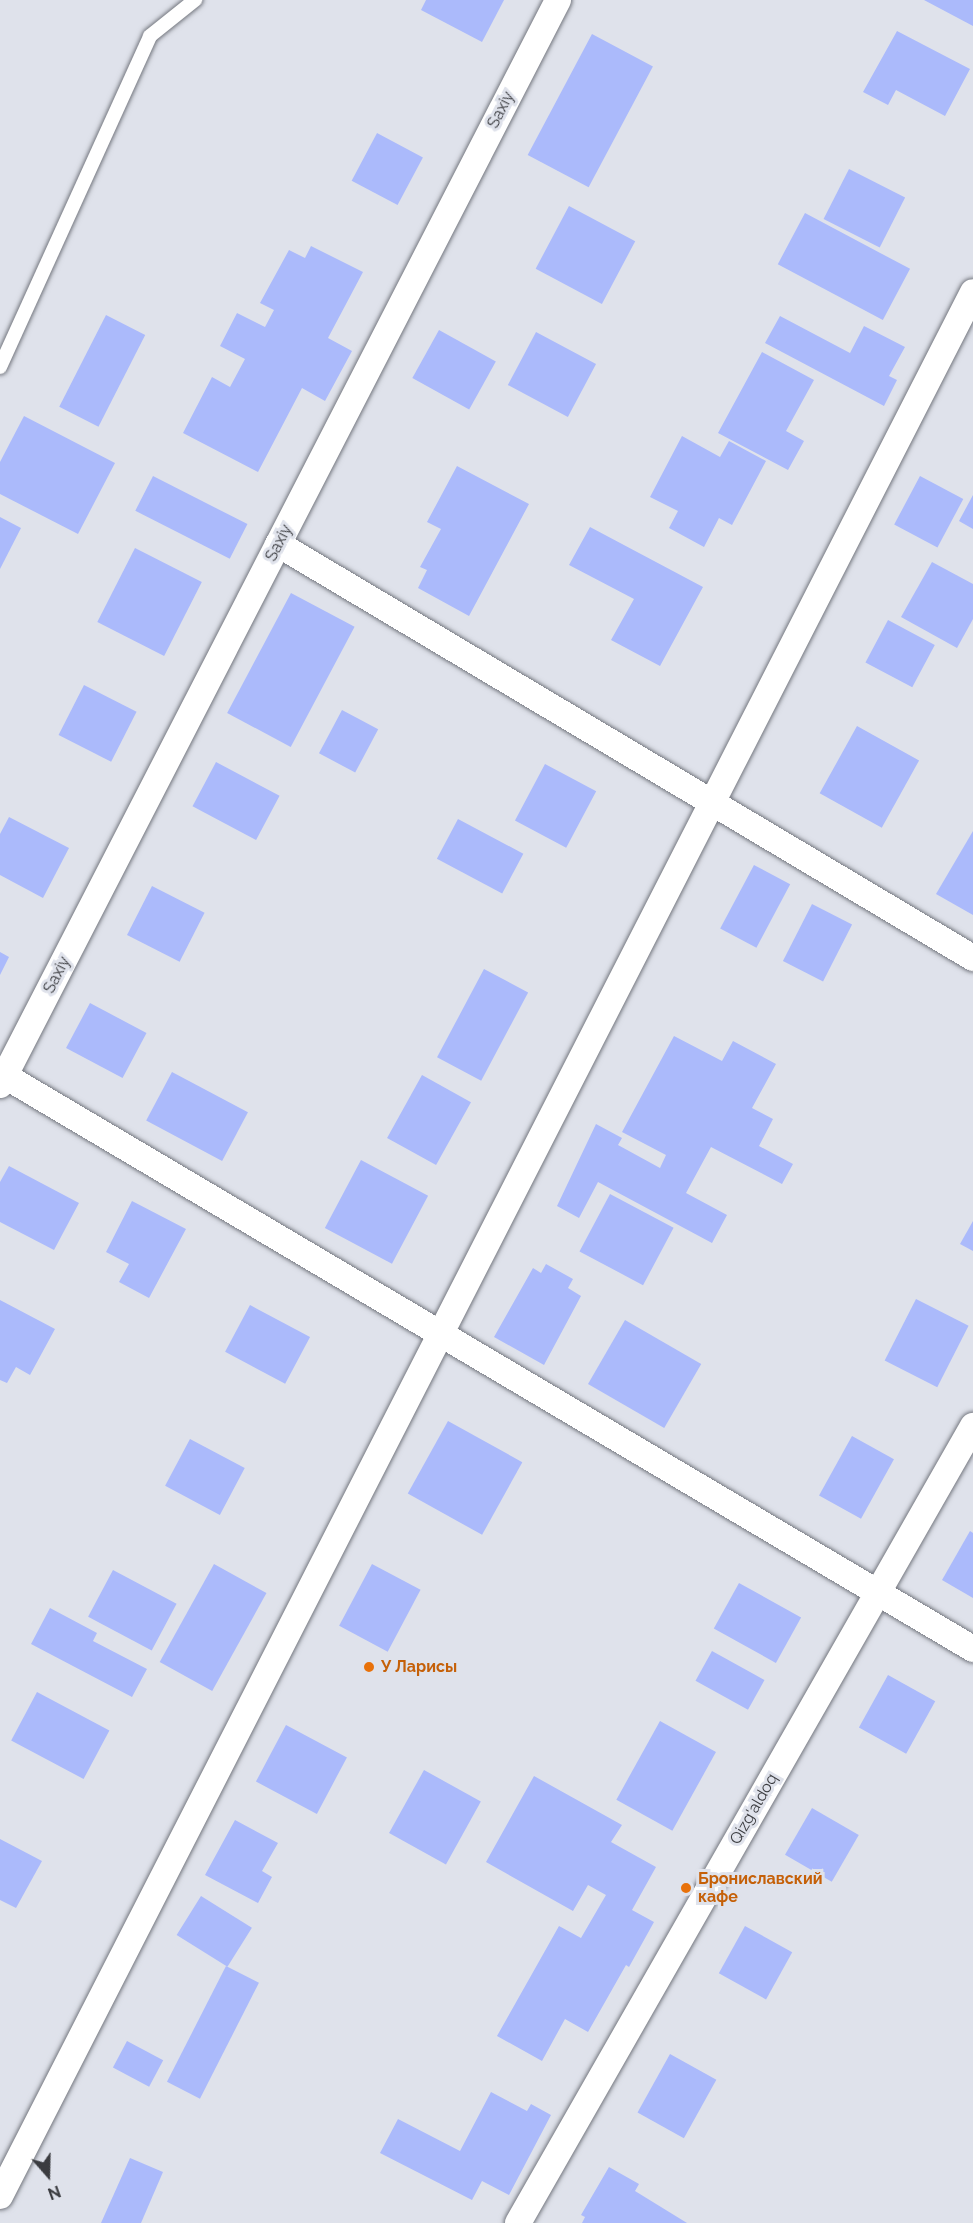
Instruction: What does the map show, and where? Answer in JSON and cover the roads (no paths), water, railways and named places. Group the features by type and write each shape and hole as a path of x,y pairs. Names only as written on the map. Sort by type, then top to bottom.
{"street":[{"name":"Saxiy","path":"2,1081 558,0"},
{"path":"0,2196 973,292"},
{"path":"278,544 973,958"},
{"path":"2,1081 441,1333 973,1649"},
{"name":"Qizg'aldoq","path":"518,2223 973,1426"}],"lane":[{"path":"0,367 150,36 195,0"}],"place":[{"name":"У Ларисы","path":"369,1667"},
{"name":"Брониславский кафе","path":"686,1888"}]}
